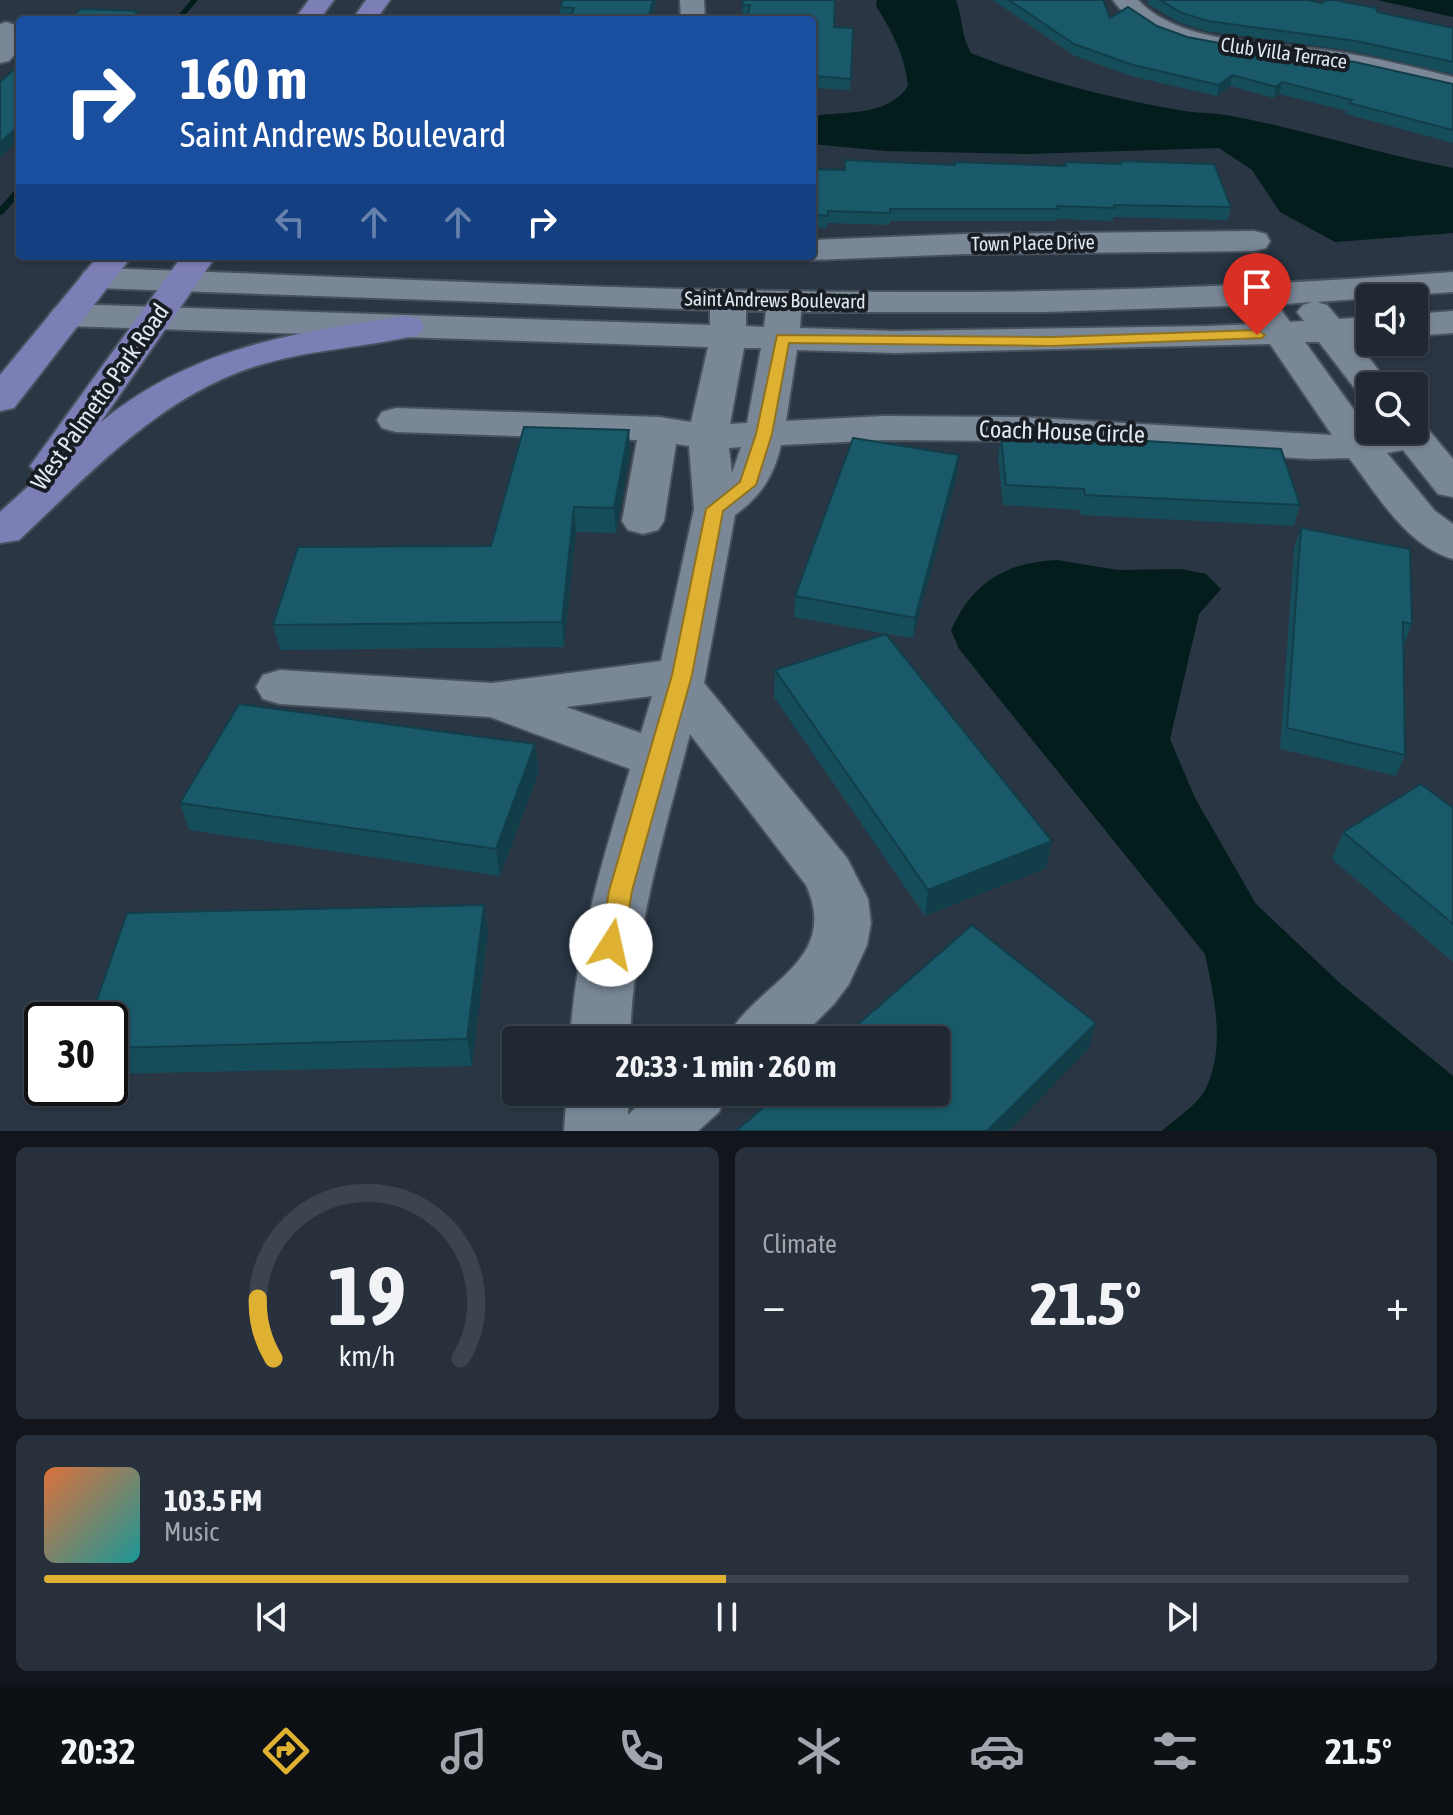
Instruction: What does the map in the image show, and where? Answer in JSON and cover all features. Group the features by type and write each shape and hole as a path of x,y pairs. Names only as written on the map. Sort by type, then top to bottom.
{"main road":[{"path":"309,16 322,0"},
{"path":"0,400 106,267"},
{"name":"West Palmetto Park Road","path":"2,534 190,268"},
{"path":"2,534 144,407 198,375 275,350 406,327"}],"street":[{"name":"Club Villa Terrace","path":"1125,0 1131,10 1147,21 1197,39 1378,67 1453,86"},
{"name":"Town Place Drive","path":"816,250 965,244 1254,241"},
{"name":"Saint Andrews Boulevard","path":"106,267 190,268 728,318"},
{"name":"Saint Andrews Boulevard","path":"67,315 406,327 783,319 1043,302 1193,298 1453,282"},
{"path":"1302,292 1327,331 1361,372"},
{"path":"1251,294 1282,333 1360,446 1420,520 1453,545"},
{"path":"601,1026 602,998 621,891 681,680 715,509 708,437 728,318"},
{"name":"Saint Andrews Boulevard","path":"783,319 895,342 1052,342 1356,329"},
{"path":"715,509 747,485 764,434 783,319"},
{"path":"1428,324 1453,322"},
{"name":"Coach House Circle","path":"396,420 659,429 708,437 884,428 1018,429 1311,447 1368,444"},
{"path":"643,521 659,429"},
{"name":"Coach House Circle","path":"1420,444 1453,485"},
{"path":"280,687 492,700 681,680"},
{"path":"681,680 828,873 845,909 839,941 820,978 772,1026"},
{"path":"492,700 658,759"},
{"path":"596,1131 597,1106"},
{"path":"653,1131 681,1106"}],"shaded area":[{"path":"877,0 956,0 971,53 996,63 1103,94 1184,111 1255,121 1453,168 1453,233 1335,242 1280,212 1252,170 1219,148 1027,154 886,151 816,144 816,116 877,108 899,96 908,86 901,54 876,6"},
{"path":"1377,0 1453,0 1453,17"},
{"path":"1057,560 1118,570 1181,569 1206,574 1221,589 1199,614 1170,739 1195,798 1256,904 1342,985 1453,1076 1453,1131 1162,1131 1198,1100 1212,1072 1216,1055 1216,1021 1205,954 959,649 951,630 970,599 993,578 1022,565"}],"building":[{"path":"563,0 653,0 649,16 571,16 574,8 560,7"},
{"path":"743,0 835,0 834,27 853,28 851,79 816,76 816,16 748,16 750,5 742,5"},
{"path":"1009,0 1103,0 1110,18 1128,7 1157,26 1187,37 1251,49 1355,62 1453,84 1453,130 1282,82 1276,87 1232,75 1219,85 1133,65 1074,44"},
{"path":"1160,0 1307,0 1322,3 1334,0 1377,8 1377,12 1453,28 1453,62 1356,41 1208,21 1182,13"},
{"path":"81,9 138,11 133,16 73,16"},
{"path":"16,68 16,128 0,143 0,82"},
{"path":"845,160 955,165 955,162 1066,166 1065,162 1121,164 1121,161 1214,164 1231,207 1114,205 1115,208 890,209 890,213 828,211 828,216 816,215 816,169 845,170"},
{"path":"524,427 629,430 614,508 574,507 562,622 273,625 298,547 491,546"},
{"path":"1028,434 1281,449 1300,505 1085,495 1084,489 1006,485 1001,437 1029,439"},
{"path":"853,438 959,455 915,618 795,596"},
{"path":"1301,528 1410,549 1412,624 1403,622 1405,755 1287,728"},
{"path":"886,634 1052,841 928,890 775,670"},
{"path":"239,704 535,744 496,849 180,803"},
{"path":"1421,784 1453,808 1453,924 1343,832"},
{"path":"484,905 467,1039 128,1048 128,1002 96,1002 127,913"},
{"path":"972,925 1096,1023 987,1131 736,1131 765,1106 950,1106 950,1026 856,1026"}],"waterway":[{"path":"181,16 195,0"},
{"path":"0,212 16,194"}],"route":[{"path":"611,945 621,891 682,675 715,509 747,485 764,434 782,338 1052,342 1257,335"}]}
